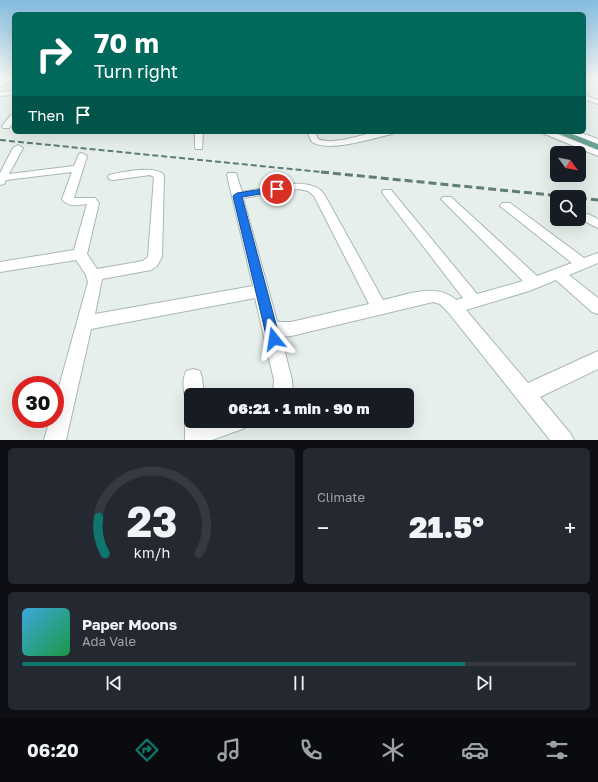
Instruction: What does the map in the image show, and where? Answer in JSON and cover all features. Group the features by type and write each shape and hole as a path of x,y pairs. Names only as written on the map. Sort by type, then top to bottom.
{"main road":[{"path":"563,134 598,147"}],"street":[{"path":"588,99 598,102"},
{"path":"6,126 12,119"},
{"path":"199,134 199,147"},
{"path":"311,134 315,140 324,143 379,134"},
{"path":"549,134 598,152"},
{"path":"576,134 598,142"},
{"path":"1,179 18,148"},
{"path":"1,179 80,162 68,199 71,202 91,200 93,203 80,254 86,266 94,275 95,282 55,440"},
{"path":"94,275 146,266 155,258 159,174 151,172 113,177"},
{"path":"232,175 283,380 283,388"},
{"path":"237,196 299,186 316,190 379,308"},
{"path":"387,192 474,301"},
{"path":"447,200 534,282"},
{"path":"506,206 583,264"},
{"path":"0,267 80,254"},
{"path":"454,307 558,274 598,258"},
{"path":"558,274 598,307"},
{"path":"84,323 261,291"},
{"path":"270,326 277,330 291,329 432,296 444,298 454,307 563,440"},
{"path":"526,394 598,360"},
{"path":"196,432 211,428"}],"railway":[{"path":"0,140 331,173"},
{"path":"321,172 331,173"},
{"path":"331,173 550,195"},
{"path":"586,199 598,200"}],"route":[{"path":"274,339 237,196 277,189"}]}
